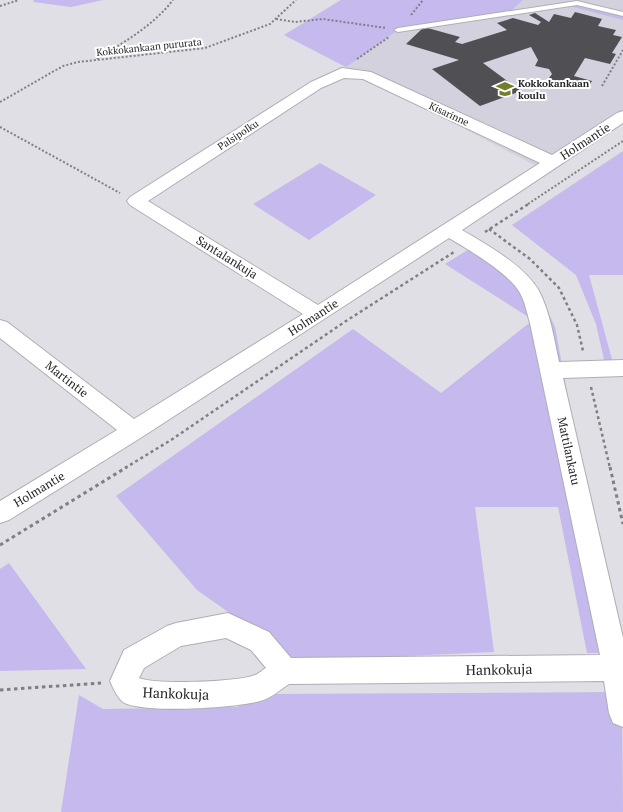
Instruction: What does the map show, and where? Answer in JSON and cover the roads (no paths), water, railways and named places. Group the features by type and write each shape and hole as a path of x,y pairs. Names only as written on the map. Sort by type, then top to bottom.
{"street":[{"name":"Kisarinne","path":"342,73 366,75 553,162"},
{"name":"Palsipolku","path":"136,201 316,85 342,73"},
{"name":"Holmantie","path":"0,513 134,431 318,314 623,116"},
{"name":"Santalankuja","path":"136,201 318,314"},
{"name":"Mattilankatu","path":"448,230 469,242 511,272 528,289 540,323 620,668 623,713"},
{"name":"Martintie","path":"0,327 134,431"},
{"path":"551,370 623,368"},
{"name":"Hankokuja","path":"285,671 260,641 228,625 176,635 134,659 124,681 133,692 172,695 215,695 260,688 285,671 620,668"}],"lane":[{"path":"398,30 577,3 623,14"}],"place":[{"name":"Kokkokankaan koulu","path":"505,89"}]}
